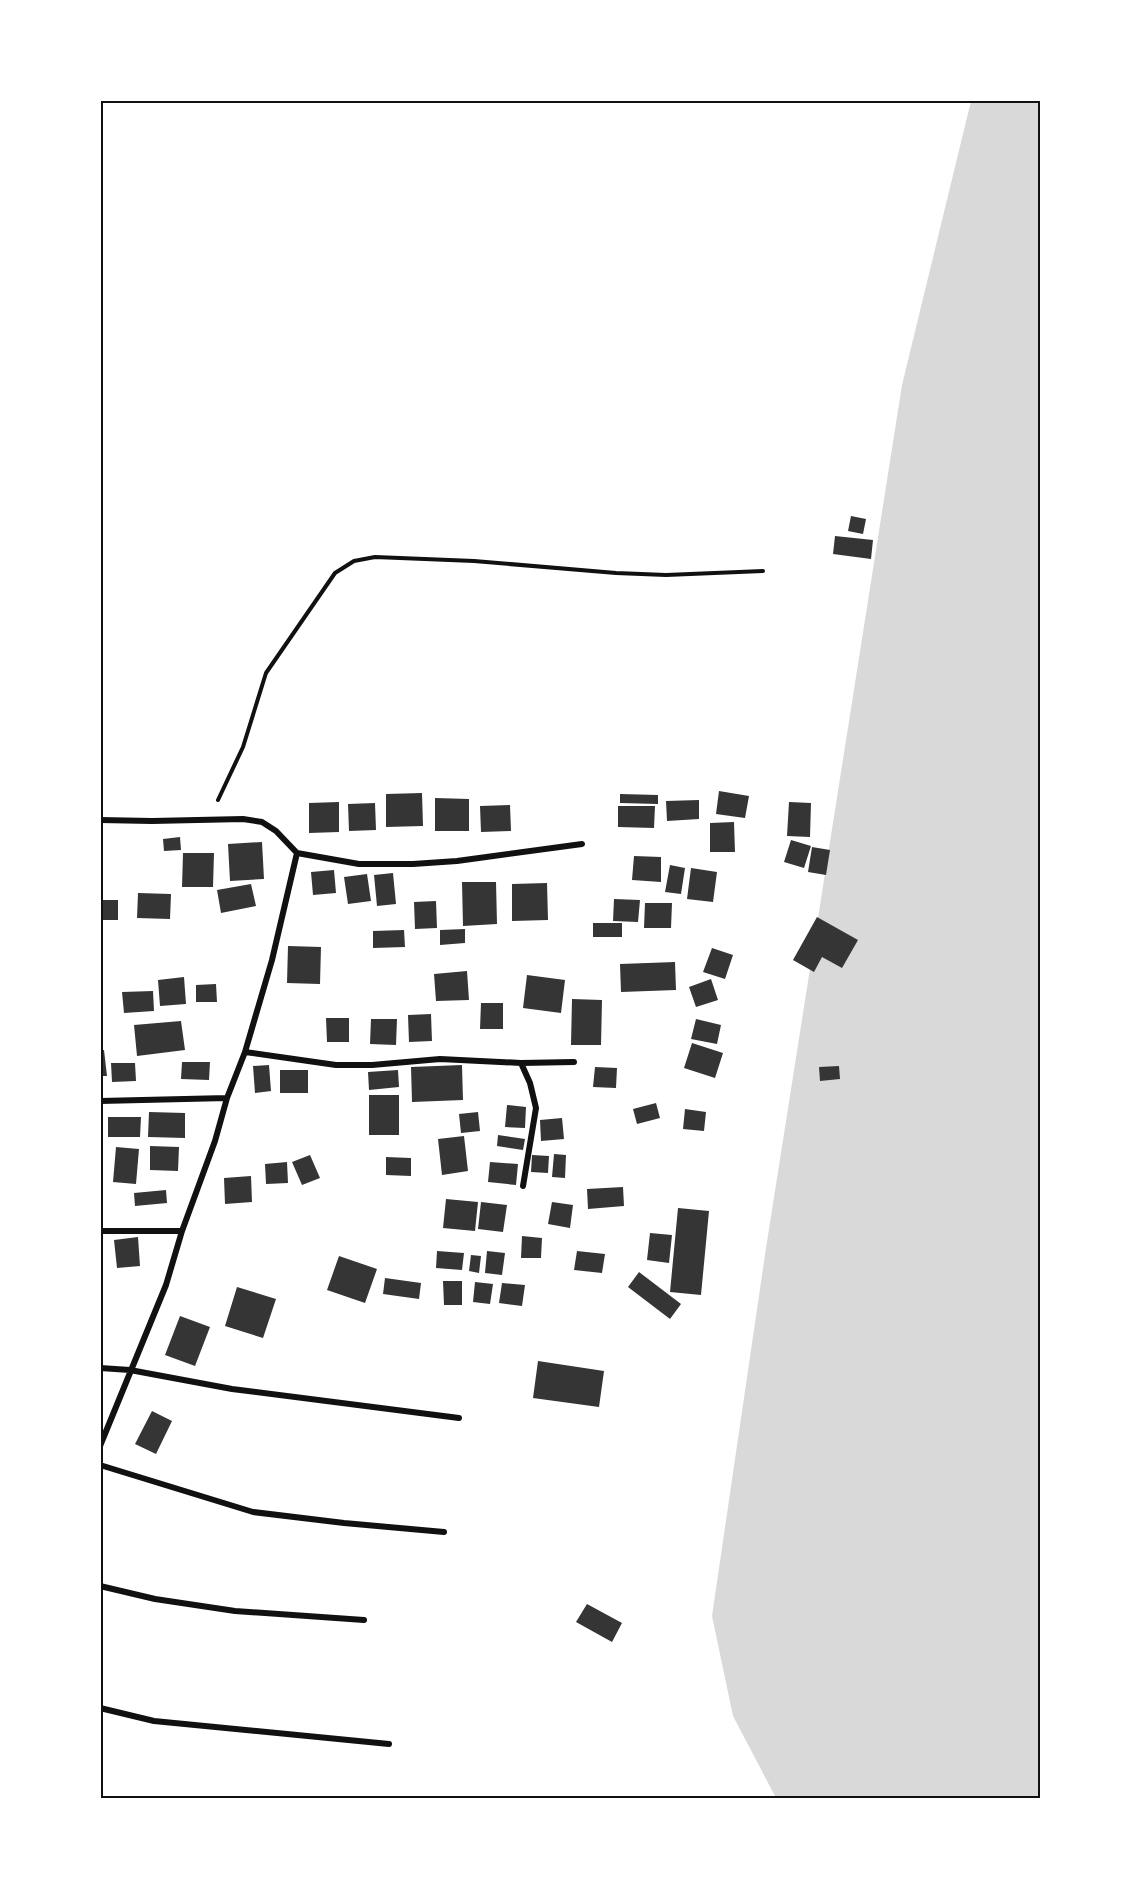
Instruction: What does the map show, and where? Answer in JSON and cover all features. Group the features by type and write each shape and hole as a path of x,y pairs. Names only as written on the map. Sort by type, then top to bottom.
{"street":[{"path":"100,819 243,819 262,822 276,831 297,853 359,864 457,861 582,844"},
{"path":"100,1446 166,1285 182,1231 215,1141 227,1098 245,1052 272,960 297,853"},
{"path":"245,1052 336,1065 372,1065 440,1059 521,1063 574,1062"},
{"path":"521,1063 530,1083 536,1108 523,1185"},
{"path":"100,1101 227,1098"},
{"path":"100,1231 182,1231"},
{"path":"100,1368 130,1370 232,1389 459,1418"},
{"path":"100,1466 253,1512 444,1532"},
{"path":"100,1586 155,1599 235,1611 363,1620"},
{"path":"100,1708 154,1721 389,1744"}],"path":[{"path":"208,820 243,747 266,673 335,573 354,561 375,556 666,575 763,571"}],"shaded area":[{"path":"971,101 1040,101 1040,1798 776,1798 733,1716 712,1616 766,1248 902,385"}],"building":[{"path":"851,516 866,519 863,534 848,531"},
{"path":"835,536 873,540 871,559 833,554"},
{"path":"719,791 749,796 745,818 716,814"},
{"path":"422,793 423,826 386,827 386,794"},
{"path":"620,794 658,795 658,804 620,803"},
{"path":"435,798 469,799 469,831 435,831"},
{"path":"699,800 699,819 667,821 666,801"},
{"path":"339,802 339,832 309,833 309,803"},
{"path":"789,802 811,803 810,837 787,836"},
{"path":"375,803 376,830 349,831 348,804"},
{"path":"510,805 511,831 481,832 480,806"},
{"path":"618,806 655,806 654,828 618,827"},
{"path":"734,822 735,852 710,852 710,823"},
{"path":"180,837 181,850 164,851 163,839"},
{"path":"791,840 811,846 804,868 784,862"},
{"path":"262,842 264,879 230,881 228,844"},
{"path":"812,847 830,850 826,875 808,872"},
{"path":"183,853 214,853 213,887 182,887"},
{"path":"634,856 661,857 661,882 632,880"},
{"path":"670,865 685,868 681,894 665,892"},
{"path":"691,868 717,872 713,902 687,899"},
{"path":"334,870 336,893 313,895 311,872"},
{"path":"393,873 396,904 377,906 374,875"},
{"path":"367,874 371,901 348,904 344,877"},
{"path":"462,882 496,882 497,924 463,926"},
{"path":"547,883 548,920 512,921 512,884"},
{"path":"251,884 256,906 221,913 217,890"},
{"path":"138,893 171,894 170,919 137,918"},
{"path":"614,899 640,900 638,922 613,921"},
{"path":"100,900 118,900 118,920 100,920"},
{"path":"436,901 437,928 415,929 414,902"},
{"path":"645,903 672,903 671,928 644,928"},
{"path":"817,917 858,940 842,968 822,957 814,972 793,960"},
{"path":"593,923 622,923 622,937 593,937"},
{"path":"465,929 465,943 440,945 440,930"},
{"path":"404,930 405,947 373,948 373,931"},
{"path":"288,946 321,947 320,984 287,983"},
{"path":"712,948 733,955 725,979 703,972"},
{"path":"675,962 676,990 621,992 620,964"},
{"path":"467,971 469,1000 436,1001 434,974"},
{"path":"527,975 565,980 561,1013 523,1008"},
{"path":"184,977 186,1004 160,1006 158,980"},
{"path":"711,979 718,1000 696,1007 689,987"},
{"path":"216,984 217,1002 196,1002 196,985"},
{"path":"153,991 154,1011 124,1013 122,992"},
{"path":"572,999 602,1000 601,1045 571,1045"},
{"path":"481,1003 503,1003 503,1029 480,1029"},
{"path":"431,1014 432,1041 409,1042 408,1015"},
{"path":"326,1018 349,1018 349,1042 327,1042"},
{"path":"371,1019 397,1019 396,1045 370,1044"},
{"path":"696,1019 721,1025 717,1044 691,1039"},
{"path":"181,1021 185,1050 137,1056 134,1025"},
{"path":"692,1043 723,1053 715,1078 684,1068"},
{"path":"100,1050 104,1050 107,1076 100,1076"},
{"path":"182,1062 210,1062 209,1080 181,1079"},
{"path":"111,1063 135,1063 136,1081 112,1082"},
{"path":"269,1065 271,1091 255,1093 253,1066"},
{"path":"462,1065 463,1100 412,1102 411,1067"},
{"path":"839,1066 840,1079 820,1081 819,1067"},
{"path":"595,1067 617,1068 616,1088 593,1087"},
{"path":"280,1070 308,1070 308,1093 280,1093"},
{"path":"398,1070 399,1087 369,1090 368,1072"},
{"path":"369,1095 399,1095 399,1135 369,1135"},
{"path":"656,1103 660,1118 637,1124 633,1109"},
{"path":"507,1105 526,1107 525,1128 505,1127"},
{"path":"685,1109 706,1112 704,1131 683,1129"},
{"path":"149,1112 185,1113 185,1138 148,1137"},
{"path":"478,1112 480,1131 461,1133 459,1114"},
{"path":"108,1117 141,1117 140,1137 108,1137"},
{"path":"562,1118 564,1139 541,1141 540,1120"},
{"path":"498,1135 525,1139 523,1150 497,1146"},
{"path":"464,1136 468,1171 442,1175 438,1139"},
{"path":"150,1146 179,1147 178,1171 150,1170"},
{"path":"116,1147 139,1149 136,1184 113,1182"},
{"path":"554,1154 566,1155 565,1178 552,1177"},
{"path":"310,1155 320,1178 302,1185 292,1162"},
{"path":"532,1155 549,1156 548,1173 531,1172"},
{"path":"386,1157 411,1158 411,1176 386,1175"},
{"path":"287,1162 288,1183 266,1184 265,1164"},
{"path":"490,1162 518,1164 516,1185 488,1182"},
{"path":"251,1176 252,1202 225,1204 224,1178"},
{"path":"623,1187 624,1206 588,1209 587,1189"},
{"path":"166,1190 167,1203 135,1206 134,1193"},
{"path":"446,1199 478,1202 475,1231 443,1228"},
{"path":"481,1202 507,1205 503,1232 478,1229"},
{"path":"552,1202 573,1205 570,1228 548,1224"},
{"path":"678,1208 709,1211 701,1295 670,1292"},
{"path":"650,1233 672,1235 669,1263 647,1260"},
{"path":"522,1236 542,1238 541,1258 521,1258"},
{"path":"138,1237 140,1266 117,1268 114,1240"},
{"path":"437,1251 464,1253 462,1270 436,1268"},
{"path":"487,1251 505,1253 502,1275 485,1273"},
{"path":"577,1251 605,1254 602,1273 574,1270"},
{"path":"471,1255 481,1256 479,1273 469,1271"},
{"path":"339,1256 377,1269 365,1303 327,1290"},
{"path":"639,1272 681,1304 670,1319 628,1287"},
{"path":"385,1278 421,1283 419,1299 383,1294"},
{"path":"443,1281 462,1281 462,1305 444,1305"},
{"path":"475,1282 493,1284 490,1304 473,1302"},
{"path":"502,1283 525,1285 522,1306 499,1303"},
{"path":"237,1287 276,1299 263,1338 225,1326"},
{"path":"180,1316 210,1327 195,1366 165,1355"},
{"path":"538,1361 604,1371 599,1407 533,1398"},
{"path":"152,1411 172,1421 156,1454 135,1444"},
{"path":"587,1604 622,1623 612,1642 576,1622"}]}
